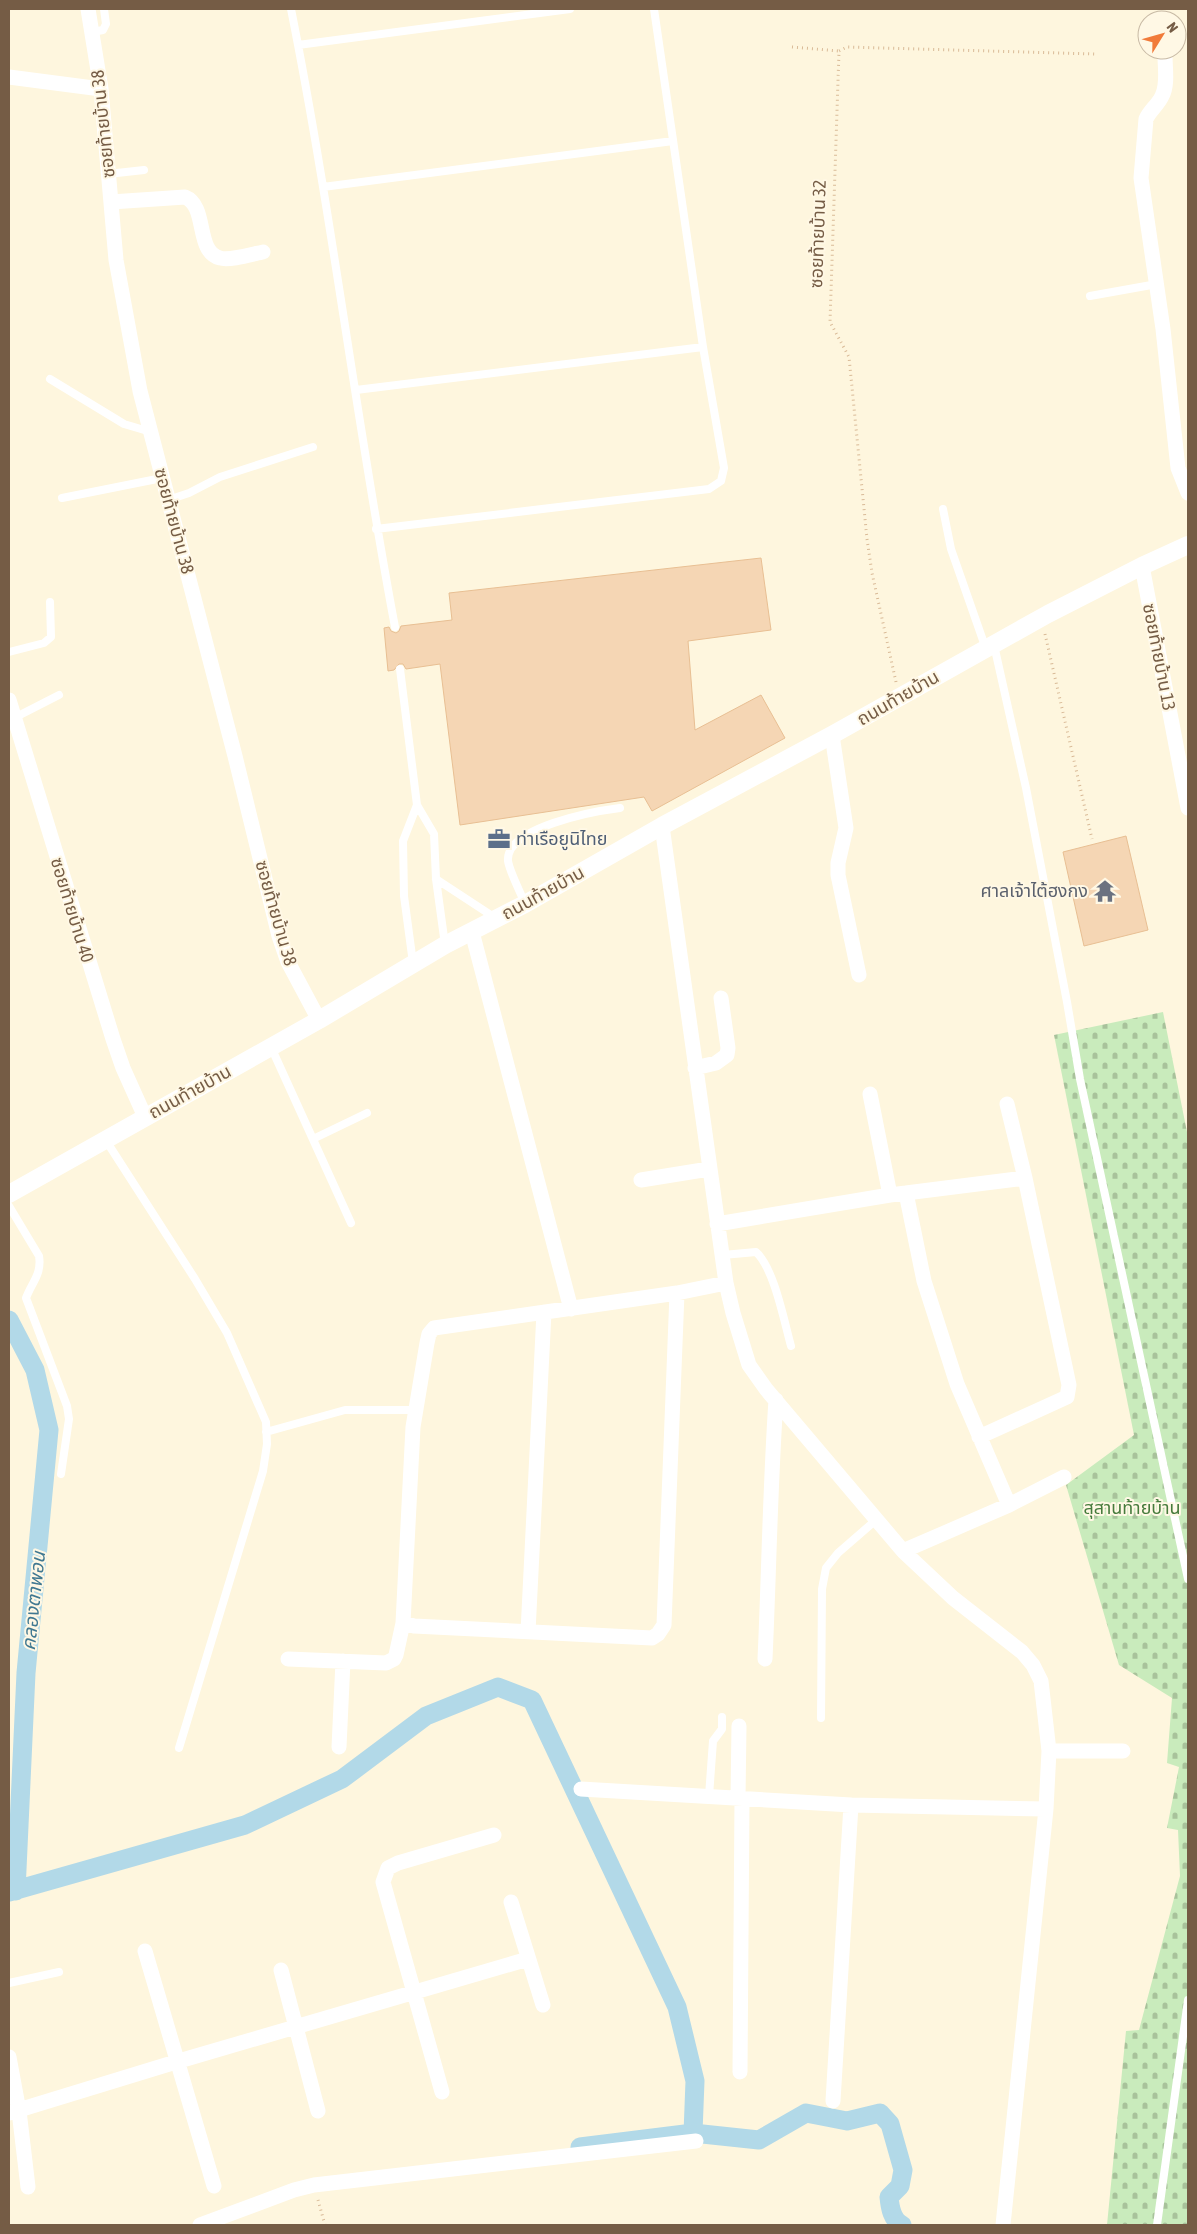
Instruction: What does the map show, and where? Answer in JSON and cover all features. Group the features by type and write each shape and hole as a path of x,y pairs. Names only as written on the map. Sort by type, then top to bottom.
{"street":[{"name":"ซอยท้ายบ้าน 38","path":"88,9 100,89 116,260 140,391 235,756 279,936 288,962 319,1020"},
{"path":"1165,60 1165,90 1162,98 1150,110 1146,119 1141,178 1157,284 1178,468 1188,493"},
{"path":"9,77 100,89"},
{"path":"111,202 184,197 192,200 196,206 206,243 211,253 221,259 263,252"},
{"name":"ถนนท้ายบ้าน","path":"9,1194 319,1020 445,945 525,904 662,826 832,735 1042,618 1142,566 1188,545"},
{"name":"ซอยท้ายบ้าน 13","path":"1142,566 1188,808"},
{"name":"ซอยท้ายบ้าน 40","path":"10,706 122,1068 145,1116"},
{"path":"832,735 846,828 838,863 838,875 859,975"},
{"path":"662,826 726,1282 733,1313 749,1365 776,1400 904,1551 953,1598 1022,1652 1033,1665 1041,1680 1049,1750 1046,1809 1003,2225"},
{"path":"472,932 524,1123 571,1309"},
{"path":"695,1068 716,1063 727,1055 728,1048 721,998"},
{"path":"870,1094 890,1195"},
{"path":"979,1437 1067,1397 1069,1385 1025,1178 1007,1104"},
{"path":"641,1180 709,1169"},
{"path":"717,1224 890,1195 1025,1178"},
{"path":"906,1193 924,1281 957,1384 1008,1505"},
{"path":"288,1659 386,1663 391,1661 396,1655 402,1623 413,1427 427,1343 429,1334 434,1328 678,1293 726,1282"},
{"path":"402,1623 414,1626 652,1638 658,1634 664,1625 678,1293"},
{"path":"528,1632 544,1312"},
{"path":"765,1659 771,1530 770,1484 776,1400"},
{"path":"904,1551 1008,1505 1064,1477"},
{"path":"338,1747 344,1661"},
{"path":"738,1726 740,1798 740,2072"},
{"path":"1049,1750 1124,1751"},
{"path":"581,1789 850,1805 1046,1809"},
{"path":"833,2101 850,1805"},
{"path":"442,2092 383,1882 388,1868 398,1863 494,1835"},
{"path":"511,1902 543,2005"},
{"path":"145,1951 179,2061 214,2186"},
{"path":"14,2112 295,2026 528,1959"},
{"path":"281,1970 318,2111"},
{"path":"9,2057 14,2112 28,2187"},
{"path":"200,2225 294,2190 314,2185 696,2141"}],"lane":[{"path":"92,32 102,30 106,24 104,9"},
{"path":"291,9 323,186 376,529 395,626"},
{"path":"298,45 570,9"},
{"path":"376,529 709,489 721,481 724,468 703,347 654,9"},
{"path":"323,186 673,141"},
{"path":"108,174 144,170"},
{"path":"1090,296 1157,284"},
{"path":"356,390 703,347"},
{"path":"50,379 124,424 151,432"},
{"path":"168,500 189,493 220,477 313,447"},
{"path":"62,498 162,478"},
{"path":"944,509 951,549 990,647 1026,788 1080,1079 1188,1579"},
{"path":"9,652 44,643 51,637 50,602"},
{"path":"400,670 417,805 434,834 436,879 445,945"},
{"path":"10,706 59,695"},
{"path":"413,963 404,896 403,841 417,805"},
{"path":"525,904 508,860 512,848 520,839 554,823 590,812 620,808"},
{"path":"436,879 497,919"},
{"path":"271,1046 351,1223"},
{"path":"313,1139 367,1113"},
{"path":"105,1139 195,1279 227,1333 266,1422 263,1472 178,1748"},
{"path":"9,1206 39,1256 41,1265 38,1276 26,1298 67,1406 69,1419 61,1474"},
{"path":"723,1255 756,1252 762,1257 768,1270 791,1346"},
{"path":"266,1432 344,1410 416,1410"},
{"path":"821,1718 822,1590 826,1568 838,1553 876,1520"},
{"path":"709,1796 713,1741 722,1729 722,1717"},
{"path":"9,1983 59,1972"},
{"path":"1157,2225 1188,2000"}],"path":[{"path":"792,47 839,51 847,47 1095,54"},
{"name":"ซอยท้ายบ้าน 32","path":"839,51 830,322 849,357 867,540 872,573 892,666"},
{"path":"1042,618 1092,839"},
{"path":"314,2185 325,2225"}],"green space":[{"name":"สุสานท้ายบ้าน","path":"1163,1012 1188,1137 1188,2225 1107,2225 1126,2031 1139,2030 1180,1876 1178,1830 1167,1828 1179,1767 1167,1763 1172,1698 1119,1665 1066,1485 1134,1435 1054,1035"}],"building":[{"path":"761,558 771,630 688,641 695,730 761,695 785,738 652,811 644,797 460,825 440,664 406,669 403,664 399,664 394,670 388,671 384,628 389,627 391,631 396,633 401,626 452,620 449,593"},
{"name":"ศาลเจ้าไต้ฮงกง","path":"1126,836 1148,930 1084,946 1063,852"}],"waterway":[{"name":"คลองตาพอน","path":"9,1320 35,1370 49,1430 26,1673 16,1891"},
{"path":"9,1892 245,1825 342,1779 426,1716 498,1687 532,1700 677,2007 695,2081 693,2133"},
{"path":"580,2147 693,2133 759,2140 806,2113 847,2121 880,2113 890,2124 903,2170 900,2186 889,2197 894,2217 902,2225"}],"place":[{"name":"ท่าเรือยูนิไทย","path":"499,839"},
{"name":"ศาลเจ้าไต้ฮงกง","path":"1105,891"}]}
